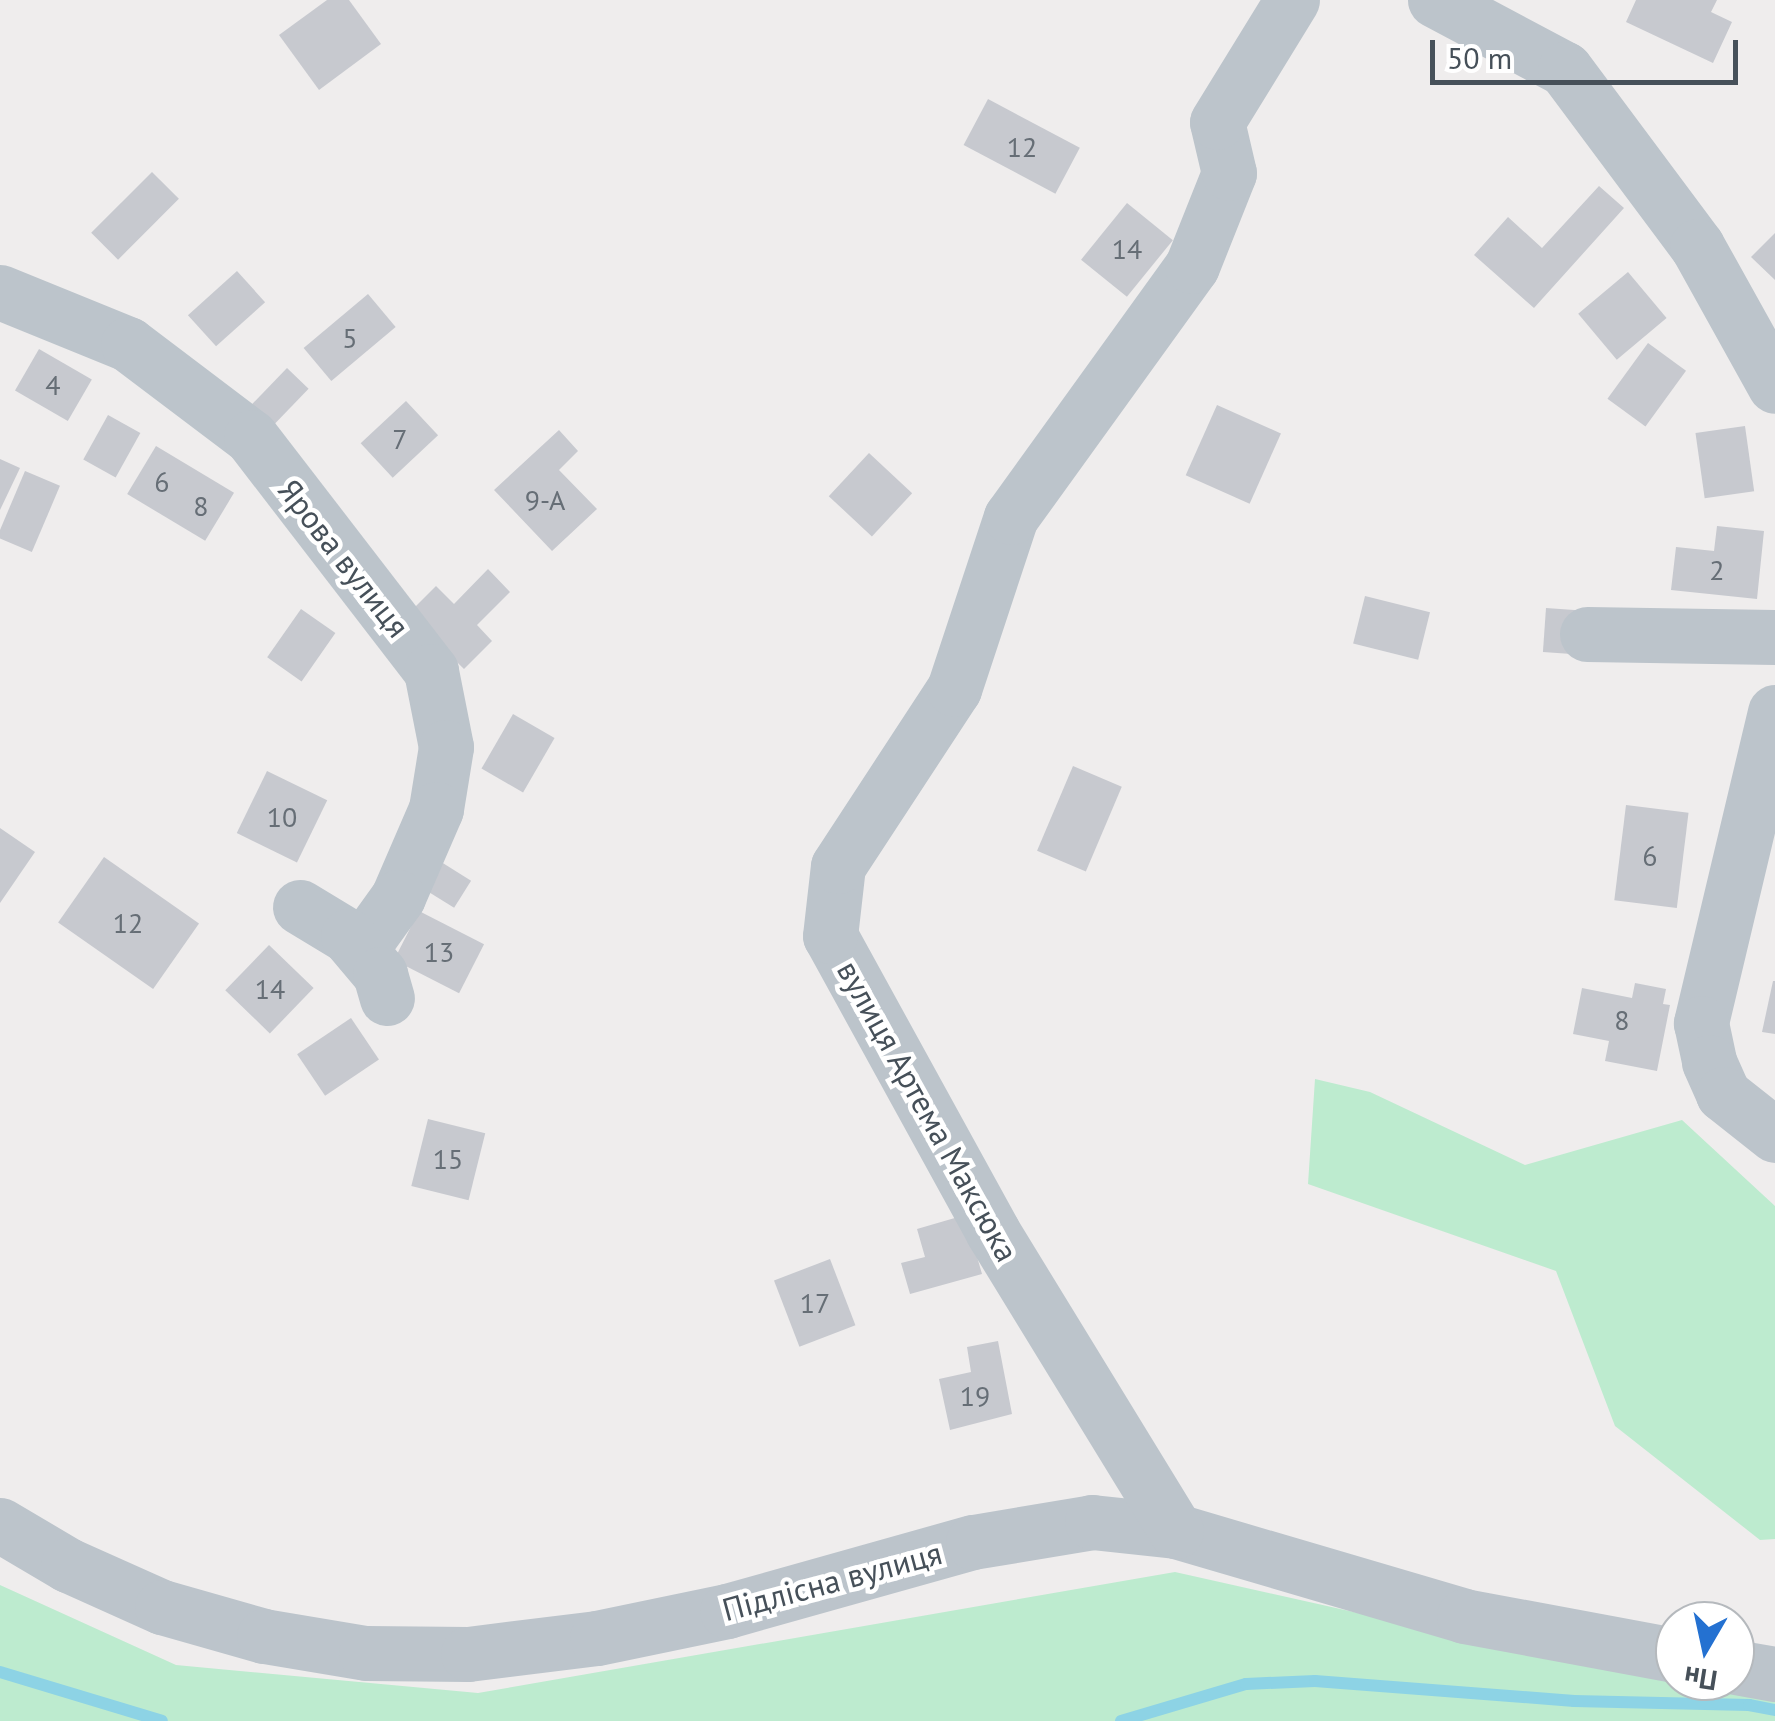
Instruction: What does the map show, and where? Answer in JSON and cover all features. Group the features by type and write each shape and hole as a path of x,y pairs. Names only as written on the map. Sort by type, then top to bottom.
{"street":[{"name":"вулиця Артема Максюка","path":"1176,1531 993,1232 830,936 838,866 954,689 1011,517 1192,266 1229,172 1216,122 1292,0"},
{"path":"1436,0 1564,69 1697,246 1775,386"},
{"name":"Ярова вулиця","path":"0,292 128,344 251,437 432,671 446,746 436,809 398,897 360,950"},
{"path":"1587,634 1775,637"},
{"path":"1775,712 1701,1022 1710,1062 1724,1094 1775,1135"},
{"path":"300,907 348,936 380,974 387,998"},
{"name":"Підлісна вулиця","path":"0,1525 68,1566 162,1607 264,1636 366,1653 468,1654 597,1638 727,1611 973,1542 1092,1522 1176,1531 1464,1616 1655,1651"}],"green space":[{"path":"1315,1079 1370,1092 1525,1165 1682,1120 1775,1206 1775,1539 1760,1540 1615,1426 1556,1271 1308,1184"},
{"path":"1175,1572 1533,1652 1655,1675 1655,1701 1755,1701 1755,1693 1775,1697 1775,1721 0,1721 0,1585 176,1665 478,1693"}],"building":[{"path":"327,0 349,0 381,44 319,90 279,35"},
{"path":"1636,0 1717,0 1711,12 1732,22 1713,63 1626,22"},
{"path":"988,99 1080,148 1055,194 964,145"},
{"path":"152,172 179,199 118,260 91,233"},
{"path":"1599,186 1624,208 1534,308 1474,255 1508,217 1542,248"},
{"path":"1127,203 1173,240 1127,297 1081,260"},
{"path":"1775,233 1775,280 1751,257"},
{"path":"237,271 265,302 216,346 188,315"},
{"path":"1628,272 1667,318 1617,360 1578,314"},
{"path":"368,294 396,327 331,381 304,348"},
{"path":"1648,343 1686,371 1645,426 1607,399"},
{"path":"39,349 92,380 68,421 15,391"},
{"path":"287,368 309,389 273,426 252,405"},
{"path":"406,401 438,435 393,478 361,443"},
{"path":"1217,405 1281,433 1250,504 1186,475"},
{"path":"108,415 140,433 116,478 83,460"},
{"path":"1745,426 1754,491 1705,498 1695,433"},
{"path":"559,430 578,451 559,470 597,509 552,551 494,490"},
{"path":"156,446 234,493 205,541 127,494"},
{"path":"869,453 912,493 872,536 829,496"},
{"path":"0,459 20,468 0,510"},
{"path":"25,471 60,486 32,552 0,539 0,530"},
{"path":"1717,526 1764,531 1757,599 1671,590 1676,547 1714,551"},
{"path":"488,569 510,592 477,625 492,641 464,669 408,614 436,586 454,604"},
{"path":"1365,596 1430,612 1418,660 1353,644"},
{"path":"1546,608 1578,610 1575,654 1543,652"},
{"path":"301,609 335,633 302,681 267,657"},
{"path":"513,714 555,738 523,793 482,769"},
{"path":"1073,766 1122,787 1086,871 1037,851"},
{"path":"267,771 327,800 297,862 237,833"},
{"path":"1626,805 1689,813 1677,908 1614,900"},
{"path":"0,828 35,852 0,903"},
{"path":"104,857 199,924 153,989 58,923"},
{"path":"438,860 471,881 454,908 421,887"},
{"path":"419,911 484,944 459,993 394,960"},
{"path":"269,945 314,988 270,1033 225,990"},
{"path":"1775,981 1775,1034 1762,1032"},
{"path":"1635,983 1666,989 1663,1004 1670,1005 1657,1071 1605,1061 1609,1041 1573,1034 1582,988 1632,998"},
{"path":"351,1018 379,1059 325,1096 297,1054"},
{"path":"428,1119 485,1133 469,1200 411,1186"},
{"path":"965,1215 982,1274 910,1294 901,1263 925,1257 917,1229"},
{"path":"830,1259 855,1325 799,1347 774,1281"},
{"path":"998,1341 1012,1414 950,1430 939,1379 971,1372 967,1347"}],"waterway":[{"path":"0,1672 162,1721"},
{"path":"1121,1721 1246,1684 1315,1681 1574,1701 1749,1705 1775,1710"}]}
